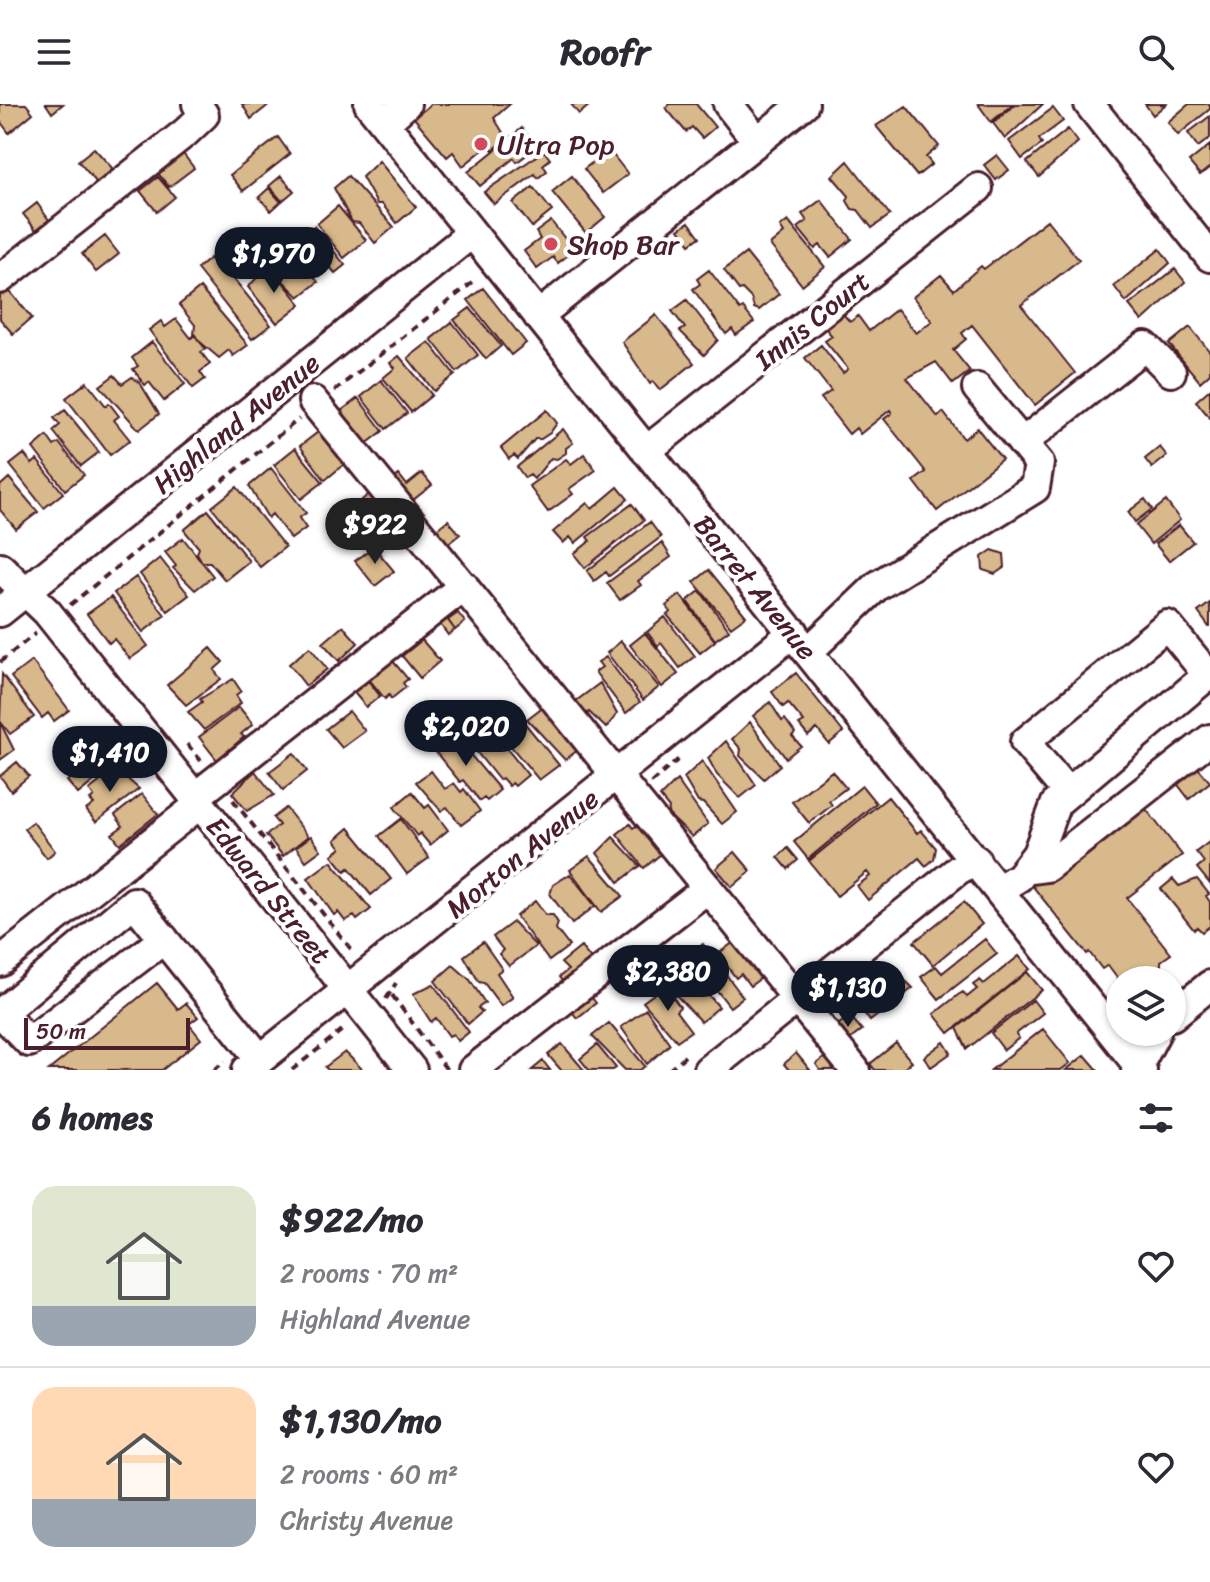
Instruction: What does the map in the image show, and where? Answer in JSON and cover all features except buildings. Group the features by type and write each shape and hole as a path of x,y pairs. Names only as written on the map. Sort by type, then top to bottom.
{"street":[{"path":"0,279 186,132 204,115 197,104"},
{"path":"377,114 406,104"},
{"path":"728,104 757,141"},
{"path":"538,316 804,104"},
{"path":"1089,104 1209,255"},
{"name":"Barret Avenue","path":"377,114 802,642 1139,1068"},
{"name":"Innis Court","path":"646,451 978,188"},
{"name":"Highland Avenue","path":"0,612 472,233"},
{"path":"1022,443 1145,346 1171,372"},
{"name":"Morton Avenue","path":"254,1064 618,775 877,586 1035,488 1039,463 977,388"},
{"path":"315,403 855,1070"},
{"name":"Edward Street","path":"0,567 25,592 69,614 348,990 412,1070"},
{"path":"0,962 464,586"},
{"path":"998,890 1025,870 1037,854 1056,803 1068,793 1208,675 1167,625 1025,742 1068,793"},
{"path":"1025,870 1047,867 1210,739"},
{"path":"708,1070 958,870 976,860"},
{"path":"473,1070 708,888"},
{"path":"164,939 29,1042 1,1013 134,902 164,939 254,1064"},
{"path":"1186,1005 1210,985"},
{"path":"1139,1068 1149,1046"}],"path":[{"path":"0,662 69,614 315,403 477,279"},
{"path":"178,733 204,794 358,959 373,971 447,1070"}],"place":[{"name":"Ultra Pop","path":"481,144"},
{"name":"Shop Bar","path":"551,244"}]}
